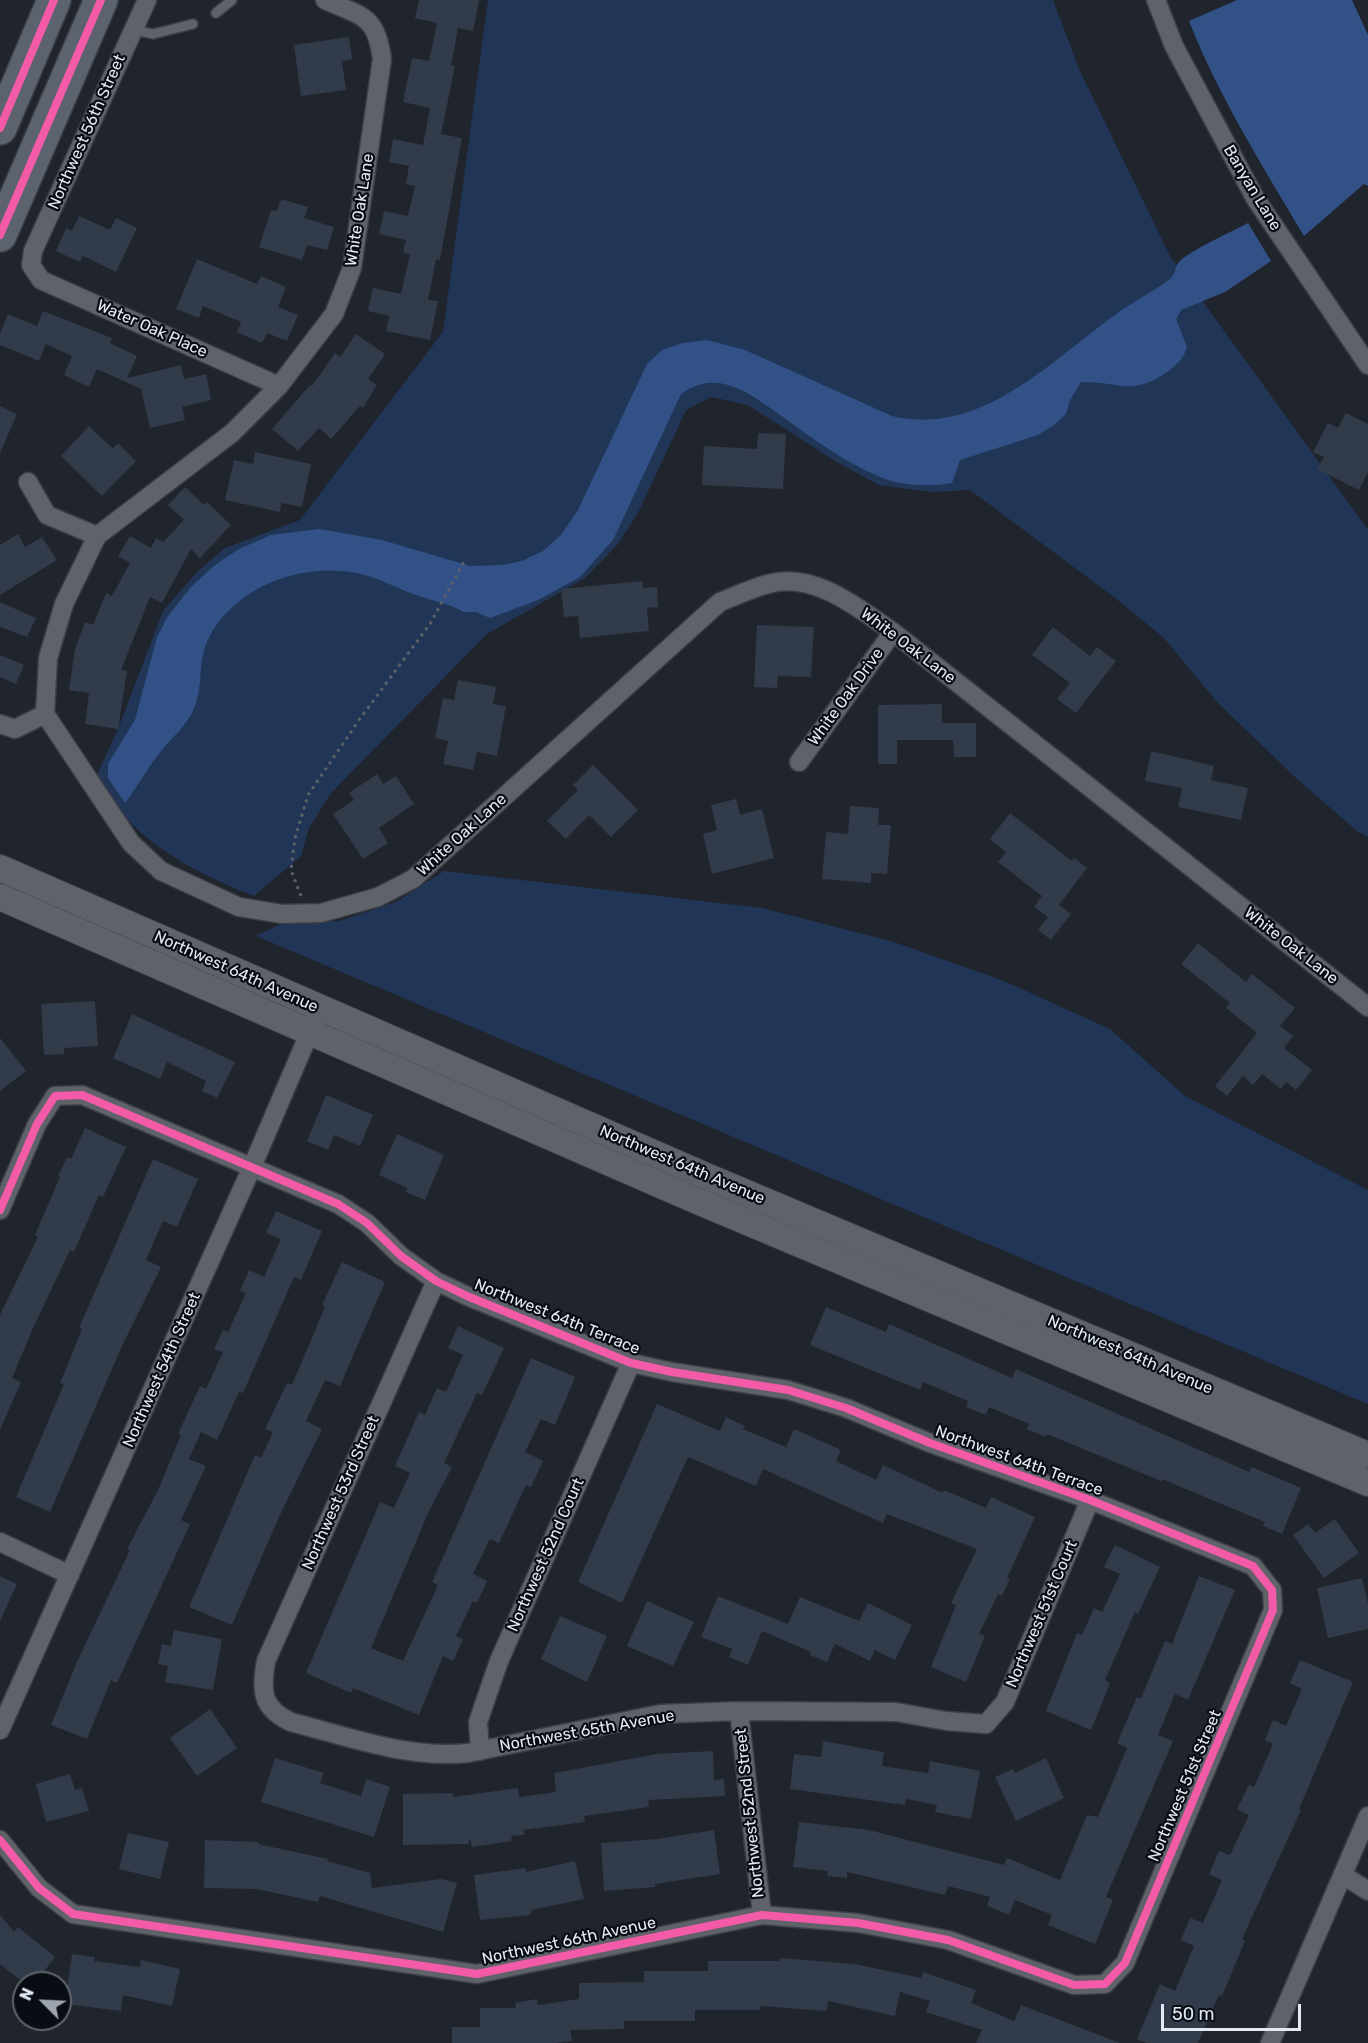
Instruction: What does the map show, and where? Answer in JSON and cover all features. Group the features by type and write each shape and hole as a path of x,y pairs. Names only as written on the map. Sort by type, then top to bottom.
{"highway":[{"path":"0,128 54,0"},
{"path":"0,235 101,0"}],"street":[{"name":"Northwest 56th Street","path":"31,265 33,251 147,0"},
{"name":"White Oak Lane","path":"325,0 368,20 379,36 382,59 352,268 334,314 279,386 232,433 97,536 64,604 48,658 45,714 131,843 162,871 239,907 282,914 321,913 378,897 413,879 720,602 770,583 808,584 848,601 894,632 1368,1007"},
{"name":"Banyan Lane","path":"1156,0 1174,46 1255,198 1368,365"},
{"name":"Water Oak Place","path":"31,265 41,280 279,386"},
{"path":"28,482 47,515 97,536"},
{"name":"White Oak Drive","path":"799,762 894,632"},
{"path":"0,724 15,729 45,714"},
{"name":"Northwest 64th Avenue","path":"1,870 706,1176 1368,1455"},
{"name":"Northwest 64th Avenue","path":"0,897 695,1200 1368,1483"},
{"name":"Northwest 54th Street","path":"0,1730 252,1167 320,1008"},
{"name":"Northwest 64th Terrace","path":"0,1210 38,1124 55,1096 82,1095 338,1204 367,1222 401,1256 436,1281 631,1363 672,1372 788,1390 846,1408 930,1443 1090,1500 1253,1566 1272,1590"},
{"name":"Northwest 53rd Street","path":"269,1707 262,1683 266,1660 436,1281"},
{"name":"Northwest 52nd Court","path":"480,1751 478,1722 499,1661 631,1363"},
{"name":"Northwest 51st Court","path":"986,1724 1005,1702 1090,1500"},
{"path":"0,1542 70,1575"},
{"name":"Northwest 51st Street","path":"1105,1984 1125,1963 1273,1610 1272,1590"},
{"name":"Northwest 65th Avenue","path":"269,1707 278,1716 291,1722 418,1753 444,1755 480,1751 660,1714 739,1711 896,1712 986,1724"},
{"name":"Northwest 52nd Street","path":"739,1711 762,1915"},
{"path":"1270,2043 1368,1815"},
{"name":"Northwest 66th Avenue","path":"0,1840 39,1888 73,1914 477,1974 762,1915 858,1923 948,1940 1074,1985 1105,1984"},
{"path":"1343,1875 1368,1890"}],"lane":[{"path":"216,13 232,0"},
{"path":"134,30 153,34 193,24"}],"path":[{"path":"321,913 298,894 291,870 295,838 308,795 359,720 430,624 466,558"}],"shaded area":[{"path":"488,0 1053,0 1079,69 1170,256 1368,530 1368,837 1357,831 1297,779 1218,703 1164,638 1114,597 970,490 932,492 879,485 835,461 748,405 711,397 686,410 638,513 618,544 585,578 487,634 331,793 309,828 301,856 254,896 185,864 138,830 121,812 97,775 118,729 163,611 197,572 225,548 300,520 443,332"},
{"path":"1237,0 1352,0 1368,35 1368,186 1364,184 1304,236 1227,104 1189,21"},
{"path":"1248,223 1271,261 1225,292 1181,310 1176,319 1187,347 1182,358 1174,367 1155,380 1134,386 1081,382 1070,400 1066,414 1054,425 1038,435 960,460 952,483 916,485 880,477 830,450 743,391 728,385 703,384 681,394 613,540 580,577 538,600 490,618 476,612 464,612 364,575 337,571 296,574 258,589 241,600 213,630 204,651 197,698 191,714 184,726 156,757 125,803 108,778 108,764 135,720 157,637 168,616 191,587 215,565 239,549 271,535 319,529 382,540 470,566 503,565 522,561 543,551 561,535 578,510 647,364 662,350 683,343 707,340 745,350 892,416 925,420 956,416 986,405 1014,390 1119,312 1169,280 1178,263 1185,257"},
{"path":"444,871 762,908 894,942 1004,981 1110,1029 1185,1096 1368,1190 1368,1404 256,936 285,922 339,921 396,902"}],"building":[{"path":"419,0 479,0 473,31 458,28 451,66 455,66 441,134 462,138 440,260 436,259 428,300 438,301 430,340 386,331 389,316 368,311 373,288 401,294 410,254 403,253 406,240 379,234 384,211 408,216 415,186 406,184 409,166 389,162 393,139 423,145 430,108 403,102 412,58 429,61 437,23 415,18"},
{"path":"349,37 352,59 342,61 346,90 301,96 294,45"},
{"path":"281,199 308,207 304,218 334,227 327,250 307,245 302,260 259,247 271,210 277,211"},
{"path":"79,216 110,230 116,218 137,228 116,272 83,256 80,262 56,251 66,228 72,231"},
{"path":"197,259 257,284 261,276 286,287 278,307 298,315 287,341 267,333 262,343 237,332 241,322 203,306 199,318 176,309"},
{"path":"43,311 112,338 110,343 137,356 127,378 181,365 184,379 206,374 211,400 182,407 185,420 150,428 141,389 97,369 89,387 64,375 72,356 46,344 39,361 0,345 0,334 8,314 37,326"},
{"path":"356,334 385,354 368,379 377,385 363,408 360,406 331,439 319,428 298,451 272,429 310,385 312,386 335,353 340,357"},
{"path":"0,406 17,414 0,453"},
{"path":"1346,413 1368,424 1368,472 1359,490 1317,469 1324,457 1313,452 1328,423 1338,428"},
{"path":"89,426 113,449 118,443 136,461 102,496 61,456"},
{"path":"758,433 786,434 783,489 702,485 704,446 757,449"},
{"path":"255,452 311,464 302,507 281,503 280,512 225,500 234,460 253,464"},
{"path":"185,487 204,505 207,502 231,525 200,558 191,549 162,603 150,597 121,670 127,671 118,729 85,724 89,693 69,690 75,649 85,622 93,625 106,593 112,596 130,563 118,556 130,536 151,548 156,538 163,542 184,520 168,505"},
{"path":"18,534 25,547 42,537 57,560 0,595 0,545"},
{"path":"642,581 643,588 657,587 658,607 647,608 649,631 580,638 578,616 564,617 561,589"},
{"path":"0,602 36,618 27,637 0,627"},
{"path":"757,625 814,627 811,677 778,676 777,688 754,687"},
{"path":"1053,627 1090,656 1097,647 1116,661 1076,713 1057,699 1070,683 1032,655"},
{"path":"0,655 24,665 16,684 0,677"},
{"path":"458,680 496,687 493,704 506,706 497,756 477,752 473,770 443,764 448,741 435,738 443,698 454,700"},
{"path":"942,704 942,723 976,723 976,757 954,757 953,740 897,740 897,764 878,764 878,705"},
{"path":"1151,751 1214,766 1211,780 1248,788 1241,820 1178,807 1182,788 1145,781"},
{"path":"593,765 638,810 611,837 589,815 566,839 547,821 578,790 573,785"},
{"path":"377,774 383,784 396,776 414,804 379,828 388,843 363,859 333,814 354,800 349,793"},
{"path":"736,799 740,815 762,809 774,858 712,874 703,834 717,830 711,805"},
{"path":"850,806 879,808 878,825 891,825 887,874 871,873 871,883 822,879 826,832 848,834"},
{"path":"1010,813 1072,861 1074,858 1087,868 1059,905 1071,914 1051,940 1038,930 1048,917 1034,907 1042,896 998,862 1006,852 990,839"},
{"path":"1198,943 1246,982 1252,974 1295,1008 1280,1026 1293,1036 1284,1048 1312,1070 1296,1090 1286,1082 1281,1089 1262,1074 1253,1085 1243,1076 1227,1096 1215,1086 1257,1033 1226,1008 1230,1003 1181,964"},
{"path":"95,1001 98,1046 64,1048 64,1054 44,1055 41,1004"},
{"path":"132,1014 235,1062 217,1098 202,1091 206,1081 167,1062 160,1079 113,1058"},
{"path":"0,1038 26,1071 0,1091"},
{"path":"326,1095 373,1115 360,1146 334,1135 328,1150 307,1141"},
{"path":"85,1128 126,1147 103,1197 99,1195 74,1252 70,1250 33,1328 12,1378 21,1382 0,1430 0,1315 38,1237 35,1235 60,1177 58,1176 67,1157 71,1159"},
{"path":"397,1134 444,1155 425,1200 406,1192 407,1188 379,1175"},
{"path":"153,1159 198,1179 177,1227 163,1221 146,1260 161,1267 122,1346 50,1512 16,1497 64,1384 60,1383 82,1329 79,1328"},
{"path":"276,1211 322,1231 301,1280 294,1277 243,1393 239,1392 217,1440 201,1432 189,1459 206,1466 181,1520 190,1524 117,1683 111,1680 87,1739 51,1725 76,1664 130,1550 127,1549 158,1490 181,1435 178,1434 200,1386 206,1389 223,1352 214,1349 223,1330 228,1332 246,1293 240,1291 249,1270 264,1277 281,1239 266,1233"},
{"path":"342,1262 385,1282 340,1386 325,1380 306,1421 322,1429 279,1517 232,1625 189,1607 255,1455 261,1458 273,1432 265,1429 287,1383 292,1385 325,1307 322,1305"},
{"path":"826,1307 886,1332 889,1324 1012,1378 1016,1369 1249,1472 1252,1467 1301,1488 1282,1534 1263,1526 1265,1522 1162,1479 1161,1481 1047,1434 1046,1437 1027,1429 1029,1424 989,1407 986,1415 966,1407 968,1401 923,1382 920,1390 810,1345"},
{"path":"458,1326 504,1348 482,1395 477,1393 444,1463 452,1467 429,1511 371,1648 403,1661 438,1585 432,1582 531,1358 575,1377 555,1425 541,1419 525,1452 543,1461 531,1487 526,1485 499,1543 490,1539 473,1574 487,1581 477,1603 473,1601 456,1636 463,1639 453,1661 443,1656 419,1715 353,1688 351,1693 306,1673 380,1502 394,1508 410,1473 395,1466 419,1412 425,1415 437,1388 446,1392 463,1355 448,1348"},
{"path":"657,1404 720,1431 726,1417 745,1426 743,1429 786,1447 794,1429 841,1450 836,1461 876,1480 883,1465 943,1493 944,1490 986,1508 991,1497 1035,1517 1007,1578 1010,1579 1002,1596 998,1594 979,1634 985,1636 966,1682 931,1667 956,1605 951,1603 977,1549 887,1514 883,1523 763,1469 756,1486 688,1457 622,1603 578,1582"},
{"path":"1335,1519 1359,1553 1324,1578 1293,1535 1308,1524 1315,1533"},
{"path":"1115,1545 1160,1567 1138,1614 1135,1612 1105,1680 1110,1683 1091,1730 1046,1711 1077,1633 1082,1635 1094,1608 1102,1612 1120,1574 1104,1567"},
{"path":"0,1576 17,1584 0,1621"},
{"path":"1199,1576 1235,1590 1188,1700 1175,1694 1158,1735 1173,1741 1106,1897 1113,1900 1095,1944 1048,1925 1052,1915 1015,1900 1009,1915 987,1906 990,1897 948,1886 945,1895 847,1872 847,1878 827,1876 828,1871 793,1867 799,1822 869,1830 1004,1865 1007,1858 1060,1880 1087,1815 1098,1817 1127,1748 1117,1743 1137,1697 1141,1698 1165,1641 1172,1644"},
{"path":"1362,1578 1368,1604 1368,1629 1328,1638 1317,1588"},
{"path":"718,1596 788,1624 800,1597 859,1621 868,1603 912,1625 895,1660 875,1650 870,1661 835,1644 827,1662 810,1655 811,1652 762,1631 748,1665 729,1657 732,1649 701,1637"},
{"path":"647,1601 694,1622 673,1666 627,1646"},
{"path":"560,1616 607,1636 587,1682 541,1659"},
{"path":"174,1630 222,1639 213,1690 165,1682 168,1666 158,1664 162,1644 171,1646"},
{"path":"1300,1660 1353,1682 1299,1809 1301,1810 1242,1939 1245,1941 1222,1996 1219,1995 1198,2043 1147,2043 1137,2039 1160,1984 1175,1991 1194,1946 1181,1940 1190,1918 1203,1923 1222,1880 1209,1874 1219,1851 1230,1855 1249,1815 1237,1809 1249,1785 1254,1787 1273,1744 1265,1740 1273,1720 1286,1726 1302,1689 1290,1683"},
{"path":"210,1709 237,1748 197,1776 170,1738"},
{"path":"823,1741 884,1752 882,1766 928,1773 930,1761 980,1771 971,1819 935,1812 937,1805 906,1799 905,1805 790,1789 794,1754 821,1757"},
{"path":"713,1751 714,1780 724,1779 725,1796 648,1800 649,1807 584,1816 585,1822 523,1830 524,1835 511,1836 512,1841 472,1847 470,1838 468,1844 403,1845 403,1794 453,1793 453,1797 518,1788 519,1797 556,1792 554,1773 657,1754"},
{"path":"275,1758 324,1773 320,1783 361,1796 366,1779 390,1787 374,1837 261,1802"},
{"path":"1046,1758 1064,1798 1016,1821 995,1777 1013,1769 1015,1773"},
{"path":"70,1774 75,1790 82,1788 89,1811 46,1822 36,1784"},
{"path":"714,1830 720,1874 655,1884 655,1887 604,1891 601,1843 657,1839"},
{"path":"128,1833 169,1842 160,1879 119,1869"},
{"path":"205,1840 258,1842 258,1844 328,1859 327,1861 370,1873 372,1888 441,1879 457,1883 443,1932 320,1896 318,1902 257,1889 204,1888"},
{"path":"575,1861 584,1899 531,1910 531,1915 480,1920 474,1875 526,1868 526,1872"},
{"path":"0,1915 14,1932 18,1927 55,1957 44,1971 12,1971 12,1974 0,1964"},
{"path":"72,1954 95,1957 94,1961 140,1967 141,1960 180,1969 172,2006 123,1995 121,2011 72,2005 72,1971 70,1971"},
{"path":"780,1958 855,1964 921,1978 923,1972 976,1990 971,2003 1014,2021 1021,2005 1120,2043 976,2043 982,2030 926,2012 930,2001 900,1992 895,2016 828,2001 827,2011 760,2006 760,2010 695,2010 695,2021 624,2021 624,2029 570,2030 572,2041 555,2043 452,2043 452,2027 480,2027 480,2008 516,2008 515,2003 537,1999 538,2005 579,1999 579,1983 644,1982 644,1971 708,1971 708,1961 779,1961"}],"cycle path":[{"path":"0,128 54,0"},
{"path":"0,235 101,0"},
{"path":"0,1210 37,1124 55,1096 82,1095 338,1204 367,1223 401,1256 436,1281 467,1296 631,1363 672,1372 788,1390 846,1408 930,1443 1090,1500 1253,1566 1272,1590 1273,1610 1125,1963 1105,1984 1074,1985 948,1940 858,1923 762,1915 477,1974 73,1914 39,1888 0,1840"}]}
